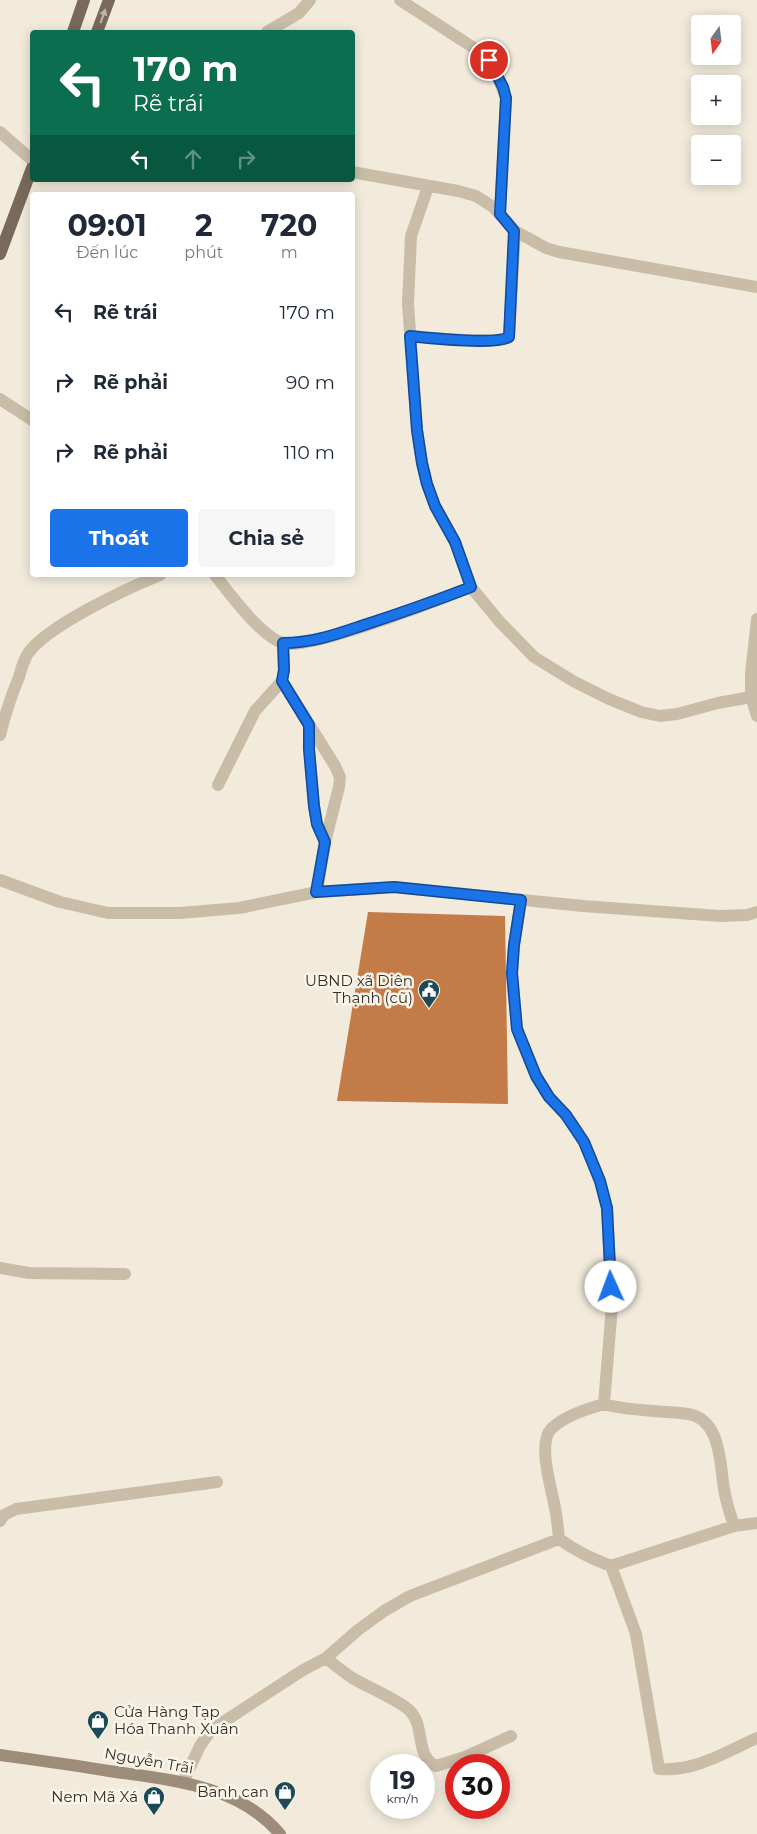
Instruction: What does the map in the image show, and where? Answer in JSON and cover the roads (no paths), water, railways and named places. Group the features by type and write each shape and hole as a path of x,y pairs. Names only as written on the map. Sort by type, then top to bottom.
{"main road":[{"path":"74,30 84,0"},
{"path":"98,30 109,0"},
{"path":"0,254 30,173"},
{"name":"Nguyễn Trãi","path":"0,1754 184,1782 227,1796 254,1811 280,1834"}],"street":[{"path":"270,30 299,13 310,0"},
{"path":"400,0 474,48 489,60 496,72 506,98 500,214"},
{"path":"0,132 30,158"},
{"path":"355,173 476,196 500,214 514,231 546,248 559,252 757,287"},
{"path":"428,187 421,202 411,236 408,304 417,430 427,484 435,506 455,542 471,587 498,621 534,657 573,681 609,699 642,712 660,716 677,714 718,703 752,697"},
{"path":"410,336 489,341 504,340 509,337 514,231"},
{"path":"0,399 30,419"},
{"path":"0,735 20,672 27,656 36,644 50,632 69,621 133,586 155,577"},
{"path":"217,577 264,631 283,643 302,643 318,640 392,616 471,587"},
{"path":"757,619 751,674 752,697 757,716"},
{"path":"218,785 255,711 282,681 284,670 283,643"},
{"path":"282,681 340,777 316,892"},
{"path":"309,725 314,806 317,824 325,842"},
{"path":"0,880 60,902 108,914 180,913 239,908 316,892 394,887 521,900 720,916 747,915 757,912"},
{"path":"521,900 512,973 517,1029 536,1076 549,1097 566,1115 584,1142 600,1181 607,1208 612,1306 604,1404"},
{"path":"0,1268 29,1273 125,1274"},
{"path":"734,1526 727,1503 715,1440 704,1420 692,1414 624,1409 604,1404 587,1409 562,1421 550,1430 546,1441 545,1455 556,1509 559,1539 591,1559 612,1566 734,1526 757,1523"},
{"path":"1,1515 16,1509 216,1482"},
{"path":"184,1782 200,1746 211,1730 303,1670 326,1658 358,1630 384,1611 410,1596 559,1539"},
{"path":"612,1566 636,1634 659,1769 675,1770 706,1762 757,1738"},
{"path":"326,1658 352,1678 411,1711 418,1724 426,1757 429,1763 436,1766 465,1757 511,1736"}],"place":[{"name":"UBND xã Diên Thạnh (cũ)","path":"429,1009"},
{"name":"Cửa Hàng Tạp Hóa Thanh Xuân","path":"98,1740"},
{"name":"Banh can","path":"285,1811"},
{"name":"Nem Mã Xá","path":"154,1816"}]}
